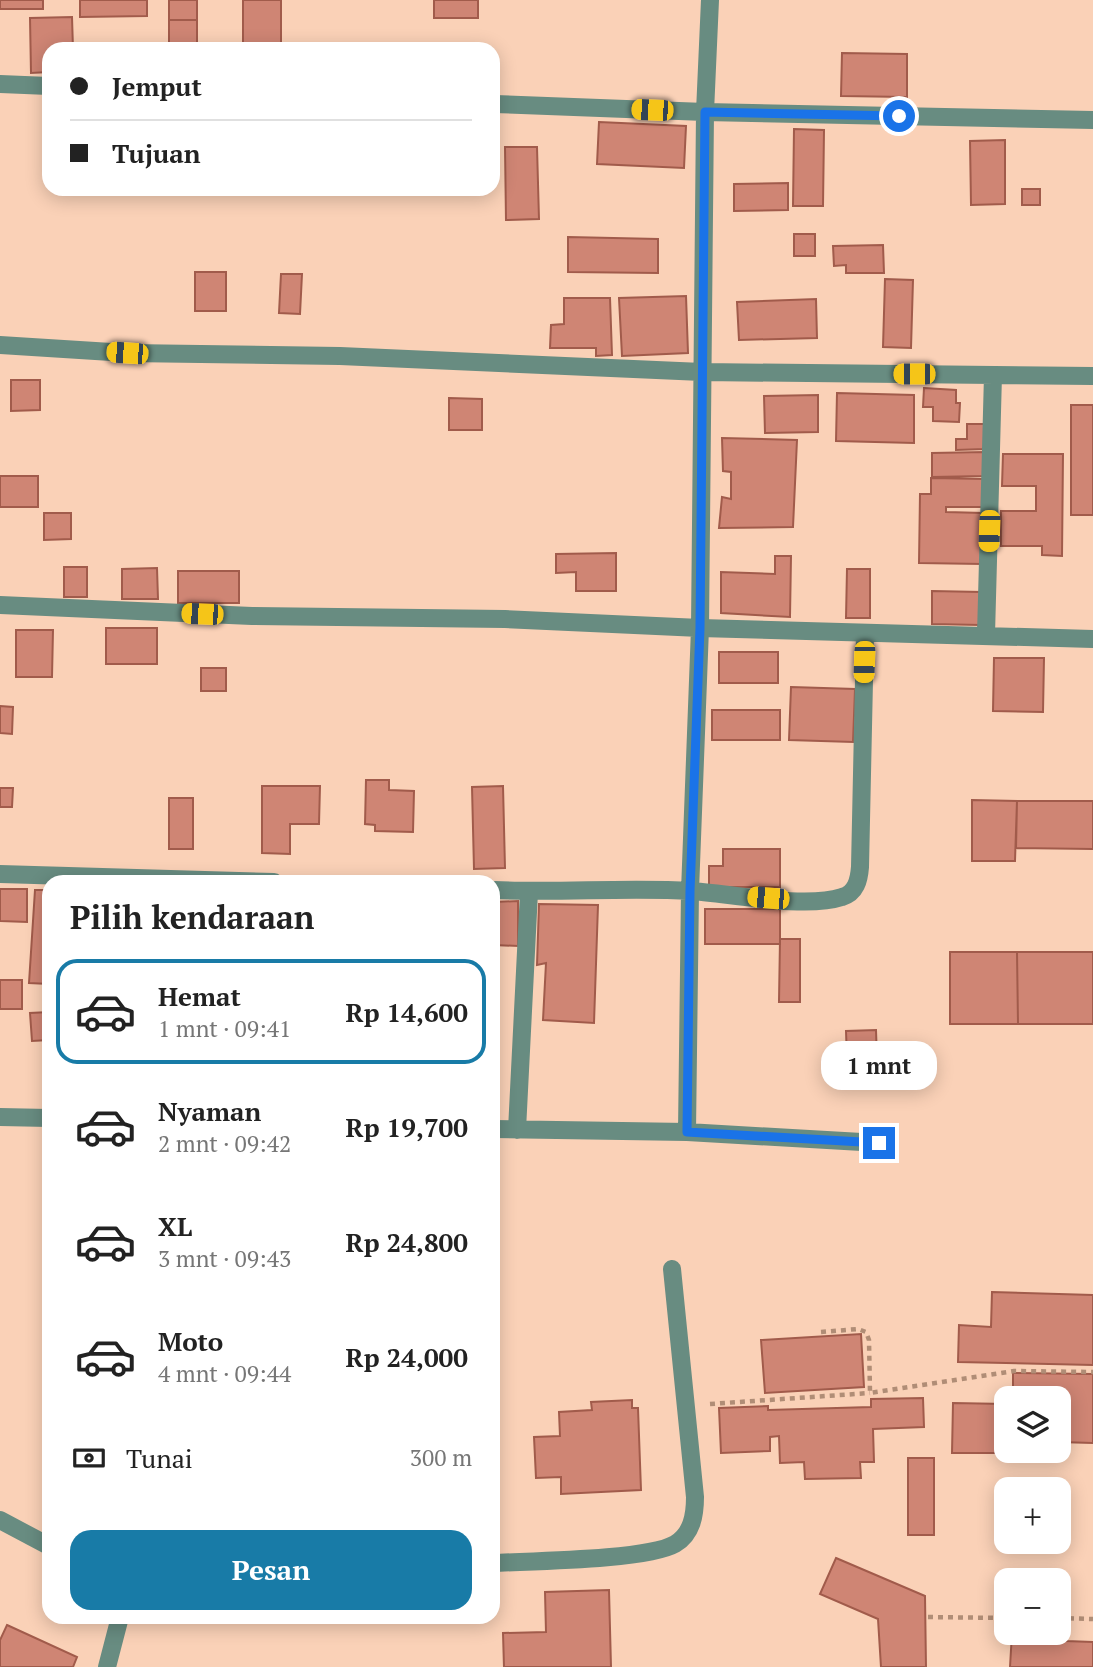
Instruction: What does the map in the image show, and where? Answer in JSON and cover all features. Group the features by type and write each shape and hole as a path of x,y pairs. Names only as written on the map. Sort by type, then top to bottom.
{"street":[{"path":"687,1132 690,891 700,628 705,112 710,0"},
{"path":"0,84 42,86"},
{"path":"500,104 705,112 1093,120"},
{"path":"0,345 127,353 340,356 702,372 1093,376"},
{"path":"986,635 993,375"},
{"path":"0,605 252,616 505,619 865,634 1093,639"},
{"path":"500,890 690,891 794,900 849,895 855,887 860,867 865,634"},
{"path":"0,874 42,876"},
{"path":"517,1129 529,892"},
{"path":"0,1117 42,1118"},
{"path":"500,1129 687,1132 879,1143"},
{"path":"500,1563 637,1553 674,1545 685,1536 695,1510 671,1269"},
{"path":"0,1520 42,1542"},
{"path":"107,1667 118,1624"}],"path":[{"path":"821,1332 858,1329 866,1332 870,1340 870,1393"},
{"path":"686,1406 870,1393 1014,1371 1093,1372"},
{"path":"928,1617 994,1618"},
{"path":"1071,1618 1093,1619"}],"building":[{"path":"0,0 43,0 43,9 0,9"},
{"path":"80,0 147,0 147,16 80,17"},
{"path":"169,0 197,0 197,20 169,20"},
{"path":"243,0 281,0 281,42 243,42"},
{"path":"434,0 478,0 478,18 434,18"},
{"path":"72,17 73,42 42,42 42,72 31,73 30,18"},
{"path":"169,20 197,20 197,42 169,42"},
{"path":"842,53 907,54 907,97 841,96"},
{"path":"599,122 686,126 684,168 597,164"},
{"path":"794,129 824,130 823,206 793,206"},
{"path":"1005,140 1005,204 971,205 970,141"},
{"path":"505,147 537,147 539,219 506,220"},
{"path":"788,183 788,210 734,211 734,184"},
{"path":"1022,189 1040,189 1040,205 1022,205"},
{"path":"794,234 815,234 815,256 794,256"},
{"path":"568,237 658,239 658,273 568,272"},
{"path":"883,245 884,273 846,273 846,265 834,266 833,246"},
{"path":"195,272 226,272 226,311 195,311"},
{"path":"281,274 302,274 300,314 279,313"},
{"path":"885,279 913,280 911,348 883,347"},
{"path":"686,296 688,353 622,356 619,298"},
{"path":"564,298 610,298 612,355 596,356 596,348 550,348 551,325 564,324"},
{"path":"816,299 817,338 739,340 737,302"},
{"path":"11,380 40,380 40,410 11,411"},
{"path":"924,388 956,390 956,403 960,403 959,422 933,421 933,407 923,407"},
{"path":"837,393 914,395 914,443 836,441"},
{"path":"818,395 818,432 765,433 764,396"},
{"path":"449,398 482,399 482,430 449,430"},
{"path":"1071,405 1093,405 1093,515 1071,515"},
{"path":"967,424 985,424 985,449 956,450 956,439 967,439"},
{"path":"722,438 797,440 793,527 719,528 722,497 731,499 731,472 723,471"},
{"path":"985,452 985,476 932,477 932,453"},
{"path":"1003,454 1063,454 1062,556 1042,555 1042,546 1001,546 1001,511 1036,511 1036,486 1002,486"},
{"path":"0,476 38,476 38,507 0,507"},
{"path":"931,478 986,479 986,507 946,507 946,512 983,513 982,564 919,563 920,494 931,494"},
{"path":"44,513 71,513 71,539 44,540"},
{"path":"616,553 616,591 576,591 576,572 556,573 556,554"},
{"path":"775,556 791,556 790,617 721,613 721,572 775,574"},
{"path":"64,567 87,567 87,597 64,597"},
{"path":"157,568 158,599 122,599 122,569"},
{"path":"847,569 870,569 870,618 846,618"},
{"path":"178,571 239,571 239,603 178,603"},
{"path":"932,591 981,592 980,625 932,624"},
{"path":"106,628 157,628 157,664 106,664"},
{"path":"16,630 53,630 52,677 16,677"},
{"path":"719,652 778,652 778,683 719,683"},
{"path":"994,658 1044,658 1043,712 993,711"},
{"path":"201,668 226,668 226,691 201,691"},
{"path":"791,687 855,689 853,742 789,740"},
{"path":"0,706 13,707 12,734 0,733"},
{"path":"712,710 780,710 780,740 712,740"},
{"path":"366,780 389,780 389,790 414,791 413,832 375,831 375,825 365,824"},
{"path":"262,786 320,786 319,824 290,824 290,854 262,853"},
{"path":"503,786 505,868 474,869 472,787"},
{"path":"0,788 13,788 12,807 0,807"},
{"path":"169,798 193,798 193,849 169,849"},
{"path":"972,800 1017,801 1015,861 972,861"},
{"path":"1017,801 1093,801 1093,849 1016,848"},
{"path":"723,849 780,849 780,887 709,887 709,866 723,866"},
{"path":"0,889 27,889 27,922 0,921"},
{"path":"35,890 42,890 42,984 29,983"},
{"path":"518,901 518,946 500,945 500,902"},
{"path":"539,904 598,905 594,1023 543,1020 546,963 537,965"},
{"path":"705,909 780,909 780,944 705,944"},
{"path":"780,939 800,939 800,1002 779,1002"},
{"path":"950,952 1017,952 1018,1024 950,1024"},
{"path":"1017,952 1093,952 1093,1024 1018,1024"},
{"path":"0,980 22,980 22,1009 0,1009"},
{"path":"42,1012 42,1040 32,1041 30,1013"},
{"path":"876,1030 877,1060 847,1061 846,1031"},
{"path":"992,1292 1093,1295 1093,1365 958,1362 959,1325 991,1327"},
{"path":"861,1334 864,1387 765,1393 761,1340"},
{"path":"1013,1373 1093,1374 1093,1443 1071,1442 1071,1386 1013,1386"},
{"path":"923,1398 924,1427 873,1429 874,1462 860,1462 861,1478 805,1479 804,1462 780,1463 779,1436 770,1437 770,1451 721,1453 719,1408 768,1406 768,1410 871,1407 871,1399"},
{"path":"632,1400 632,1408 638,1408 641,1490 561,1494 561,1477 536,1478 534,1437 560,1436 559,1412 592,1410 591,1402"},
{"path":"953,1403 994,1404 994,1453 952,1453"},
{"path":"908,1458 934,1458 934,1535 908,1535"},
{"path":"836,1558 925,1596 926,1667 881,1667 878,1619 820,1594"},
{"path":"609,1590 611,1667 504,1667 503,1633 546,1632 545,1592"},
{"path":"7,1625 77,1657 73,1667 0,1667 0,1640"},
{"path":"1071,1641 1093,1642 1093,1667 1010,1667 1011,1645 1071,1645"}],"route":[{"path":"879,1143 687,1132 690,891 700,628 705,112 899,116"}]}
